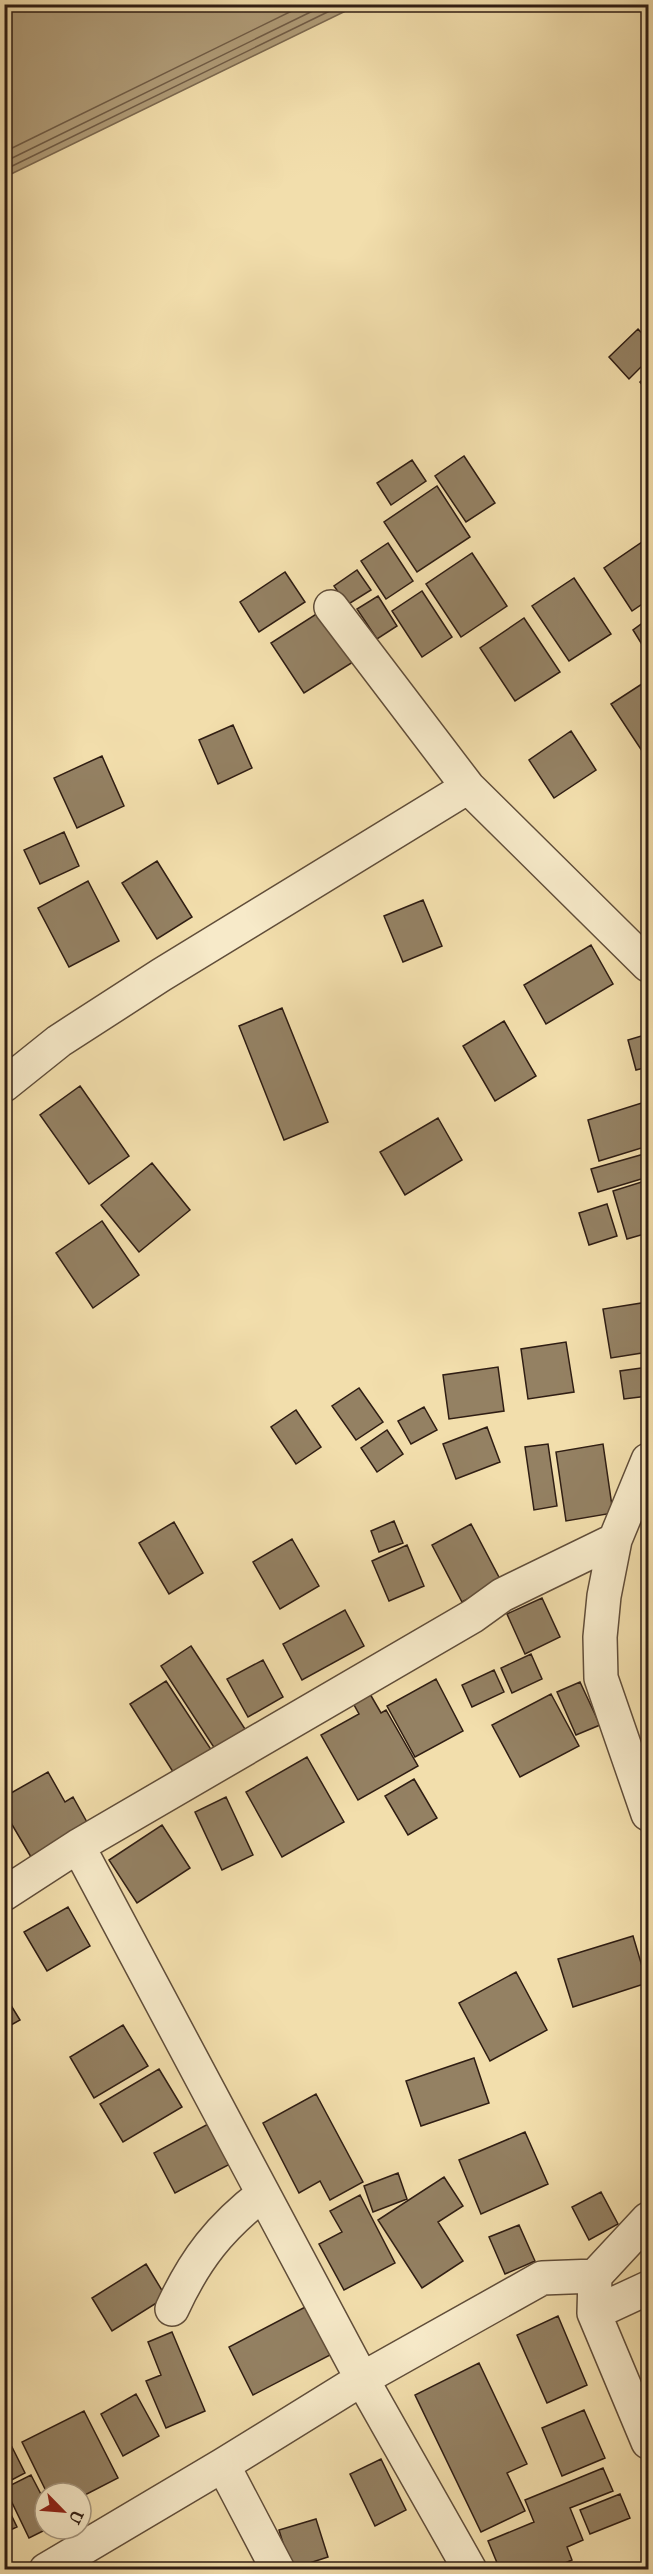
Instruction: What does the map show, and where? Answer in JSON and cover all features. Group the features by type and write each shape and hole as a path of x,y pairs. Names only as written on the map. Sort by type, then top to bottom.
{"street":[{"path":"331,607 468,787 648,965"},
{"path":"4,1085 59,1041 161,975 468,787"},
{"path":"648,1460 615,1540 604,1596 600,1637 601,1678 648,1814"},
{"path":"4,1894 78,1846 473,1616 502,1595 615,1540"},
{"path":"78,1846 362,2379 470,2570"},
{"path":"172,2309 184,2282 206,2248 240,2212 263,2194"},
{"path":"648,2219 594,2276 594,2313 648,2442"},
{"path":"66,2565 362,2379 542,2278 594,2276"},
{"path":"594,2313 648,2288"},
{"path":"223,2465 278,2570"}],"water":[{"path":"5,4 358,4 358,5 5,177"}],"building":[{"path":"638,329 648,340 648,360 629,379 609,357"},
{"path":"648,374 648,392 640,382"},
{"path":"464,456 495,503 466,522 435,476"},
{"path":"412,460 426,481 391,505 377,483"},
{"path":"437,486 470,537 417,572 384,522"},
{"path":"648,538 648,600 632,611 604,568"},
{"path":"388,543 413,581 386,599 361,561"},
{"path":"472,553 507,606 461,637 426,584"},
{"path":"357,570 371,590 347,605 334,586"},
{"path":"285,572 305,602 259,632 240,602"},
{"path":"574,578 611,634 569,661 532,606"},
{"path":"422,591 452,637 422,657 392,611"},
{"path":"378,596 397,626 377,639 357,609"},
{"path":"321,611 353,662 304,693 271,643"},
{"path":"524,618 560,672 515,701 480,648"},
{"path":"648,619 648,649 646,651 633,630"},
{"path":"648,680 648,760 611,704"},
{"path":"233,725 252,768 218,784 199,740"},
{"path":"571,731 596,770 554,798 529,760"},
{"path":"102,756 124,806 77,828 54,778"},
{"path":"64,832 79,866 40,884 24,850"},
{"path":"157,861 192,917 157,939 122,883"},
{"path":"88,881 119,941 69,967 38,908"},
{"path":"423,900 442,946 403,962 384,916"},
{"path":"591,945 613,984 546,1024 524,985"},
{"path":"282,1008 328,1122 284,1140 239,1026"},
{"path":"504,1021 536,1076 495,1101 463,1046"},
{"path":"648,1034 648,1067 636,1070 628,1040"},
{"path":"80,1086 129,1156 89,1184 40,1115"},
{"path":"648,1101 648,1146 599,1161 588,1120"},
{"path":"438,1118 462,1160 405,1195 380,1152"},
{"path":"644,1154 648,1177 598,1192 591,1169"},
{"path":"152,1163 190,1210 139,1252 101,1205"},
{"path":"648,1180 648,1233 627,1239 613,1191"},
{"path":"607,1204 617,1236 589,1245 579,1213"},
{"path":"102,1221 139,1275 93,1308 56,1253"},
{"path":"648,1302 648,1352 611,1358 603,1309"},
{"path":"566,1342 574,1392 528,1399 521,1349"},
{"path":"498,1367 504,1411 449,1419 443,1375"},
{"path":"648,1367 648,1396 624,1399 620,1371"},
{"path":"359,1388 383,1422 356,1440 332,1406"},
{"path":"424,1407 437,1430 411,1444 398,1421"},
{"path":"296,1410 321,1447 296,1464 271,1427"},
{"path":"487,1427 500,1462 456,1479 443,1444"},
{"path":"387,1430 403,1454 377,1472 361,1448"},
{"path":"548,1444 557,1506 534,1510 525,1447"},
{"path":"603,1444 613,1513 566,1521 556,1452"},
{"path":"394,1521 403,1543 379,1552 371,1531"},
{"path":"174,1522 203,1573 169,1594 139,1543"},
{"path":"471,1524 501,1581 462,1602 432,1545"},
{"path":"292,1539 319,1586 280,1609 253,1562"},
{"path":"407,1545 424,1586 389,1601 372,1561"},
{"path":"542,1598 560,1637 525,1654 507,1614"},
{"path":"345,1610 364,1646 302,1680 283,1644"},
{"path":"191,1646 245,1729 215,1749 161,1666"},
{"path":"531,1654 542,1679 512,1693 501,1668"},
{"path":"263,1660 283,1697 248,1717 227,1679"},
{"path":"494,1670 504,1692 472,1707 462,1685"},
{"path":"436,1679 463,1731 415,1757 387,1706"},
{"path":"166,1681 212,1751 175,1775 130,1704"},
{"path":"580,1682 600,1725 576,1735 557,1692"},
{"path":"370,1694 381,1713 386,1710 418,1766 358,1800 321,1735 359,1714 353,1703"},
{"path":"551,1694 579,1746 520,1777 492,1725"},
{"path":"307,1757 344,1822 282,1857 246,1792"},
{"path":"48,1772 65,1802 73,1797 88,1824 31,1857 4,1811 4,1797"},
{"path":"414,1779 437,1818 408,1835 385,1796"},
{"path":"226,1797 253,1855 222,1870 195,1812"},
{"path":"162,1825 190,1868 137,1903 109,1860"},
{"path":"68,1907 90,1946 47,1971 24,1932"},
{"path":"633,1936 647,1983 573,2007 558,1959"},
{"path":"516,1972 547,2030 490,2061 459,2003"},
{"path":"4,1994 20,2020 4,2029"},
{"path":"123,2025 148,2066 94,2098 70,2057"},
{"path":"474,2058 489,2103 421,2126 406,2081"},
{"path":"159,2069 182,2107 123,2142 100,2104"},
{"path":"316,2094 363,2182 330,2200 320,2181 299,2193 263,2123"},
{"path":"210,2123 232,2163 175,2193 154,2153"},
{"path":"525,2132 548,2184 481,2214 459,2160"},
{"path":"398,2173 407,2199 373,2212 364,2186"},
{"path":"444,2177 463,2206 438,2222 463,2261 422,2288 378,2220"},
{"path":"601,2192 618,2224 589,2240 572,2207"},
{"path":"360,2195 395,2263 344,2290 319,2244 342,2232 330,2211"},
{"path":"519,2225 535,2261 505,2274 489,2237"},
{"path":"146,2264 166,2297 112,2331 92,2298"},
{"path":"309,2305 334,2353 253,2395 229,2347"},
{"path":"558,2316 587,2385 547,2403 517,2335"},
{"path":"172,2332 205,2411 166,2428 146,2381 161,2375 148,2342"},
{"path":"479,2363 527,2464 507,2473 525,2511 481,2532 415,2395"},
{"path":"136,2394 159,2436 123,2456 101,2414"},
{"path":"584,2410 605,2458 562,2476 542,2428"},
{"path":"84,2411 118,2478 93,2491 93,2481 41,2481 22,2442"},
{"path":"12,2447 25,2473 4,2484 4,2451"},
{"path":"381,2459 406,2510 375,2526 350,2474"},
{"path":"603,2468 613,2491 570,2508 583,2540 567,2547 572,2560 549,2570 500,2570 488,2541 534,2522 525,2500"},
{"path":"31,2475 34,2481 33,2536 29,2538 5,2488"},
{"path":"620,2494 630,2518 590,2534 580,2510"},
{"path":"4,2500 17,2527 4,2533"},
{"path":"316,2519 328,2557 291,2569 279,2530"}]}
